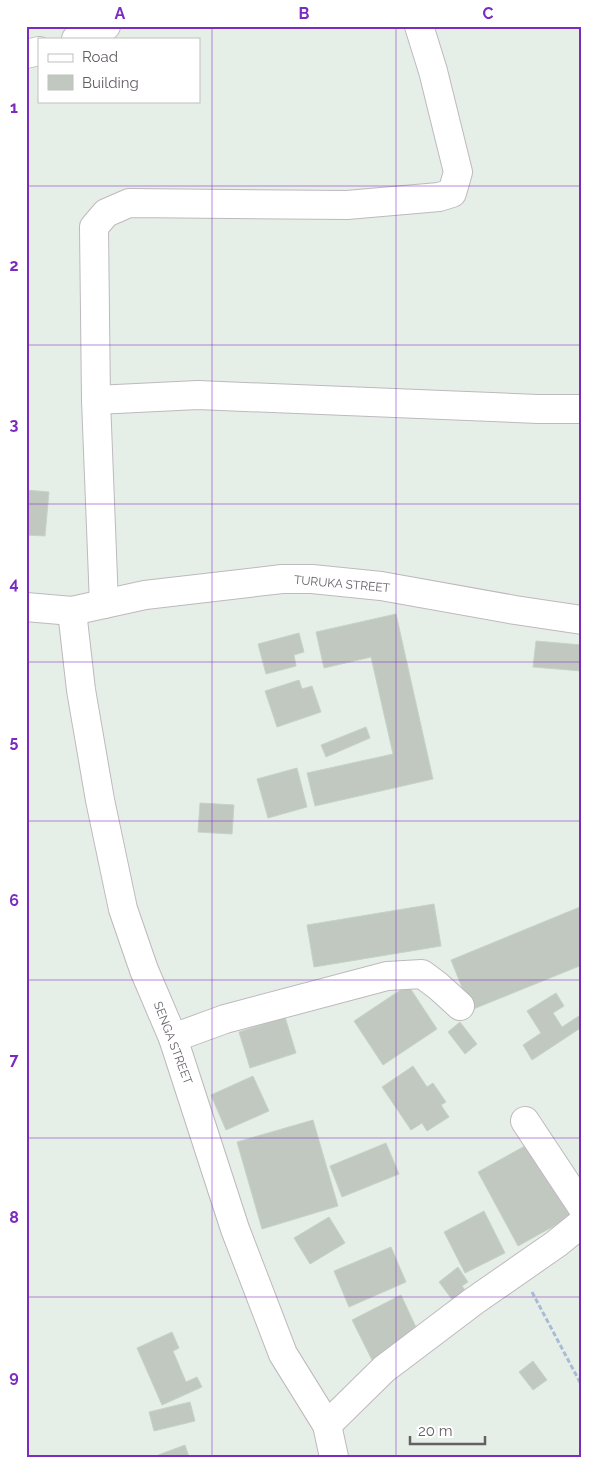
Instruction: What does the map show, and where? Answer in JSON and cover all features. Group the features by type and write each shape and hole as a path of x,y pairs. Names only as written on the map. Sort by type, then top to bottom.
{"street":[{"path":"78,38 106,26"},
{"path":"104,604 96,400 94,227 106,212 129,202 347,206 439,197 452,193 458,172 434,71 419,26"},
{"path":"96,400 198,395 538,409 582,409"},
{"name":"TURUKA STREET","path":"26,607 72,611 145,595 282,578 381,586 582,620"},
{"name":"SENGA STREET","path":"72,611 81,690 100,800 123,909 144,970 173,1038 235,1229 283,1354 327,1425 334,1457"},
{"path":"173,1038 225,1019 387,976 422,974 460,1006"},
{"path":"525,1121 582,1207"},
{"path":"327,1425 384,1369 474,1301 582,1224"}],"path":[{"path":"520,1270 582,1386"}],"building":[{"path":"26,490 49,492 45,536 26,535"},
{"path":"396,614 433,779 315,806 307,773 393,754 371,657 324,668 316,632"},
{"path":"299,633 304,652 294,655 296,666 266,674 258,644"},
{"path":"536,641 582,645 581,671 533,667"},
{"path":"299,680 302,689 312,686 321,712 277,727 265,691"},
{"path":"366,727 370,738 326,757 321,745"},
{"path":"297,768 307,807 268,818 257,779"},
{"path":"200,803 234,805 232,834 198,832"},
{"path":"434,904 441,946 314,967 307,925"},
{"path":"580,907 582,965 471,1010 451,960"},
{"path":"408,985 437,1029 383,1065 354,1021"},
{"path":"556,993 564,1006 553,1013 562,1027 582,1014 582,1027 532,1060 523,1045 541,1033 527,1011"},
{"path":"285,1017 296,1053 250,1068 239,1032"},
{"path":"460,1022 477,1044 465,1054 448,1032"},
{"path":"413,1066 427,1087 433,1083 446,1102 441,1105 449,1117 427,1131 422,1123 411,1130 382,1087"},
{"path":"253,1076 269,1111 226,1130 211,1095"},
{"path":"313,1120 338,1206 262,1229 237,1142"},
{"path":"532,1142 572,1216 518,1246 478,1172"},
{"path":"386,1143 399,1174 342,1197 330,1166"},
{"path":"484,1211 505,1253 465,1273 444,1232"},
{"path":"329,1217 345,1243 310,1264 294,1238"},
{"path":"391,1247 406,1282 349,1307 334,1271"},
{"path":"458,1267 468,1282 462,1286 470,1297 457,1306 439,1282"},
{"path":"401,1295 420,1336 372,1360 352,1320"},
{"path":"172,1332 179,1348 173,1351 186,1382 197,1377 202,1387 162,1405 137,1348"},
{"path":"533,1361 547,1380 533,1390 519,1372"},
{"path":"190,1402 195,1421 154,1431 149,1412"},
{"path":"185,1445 189,1457 153,1457"}]}
